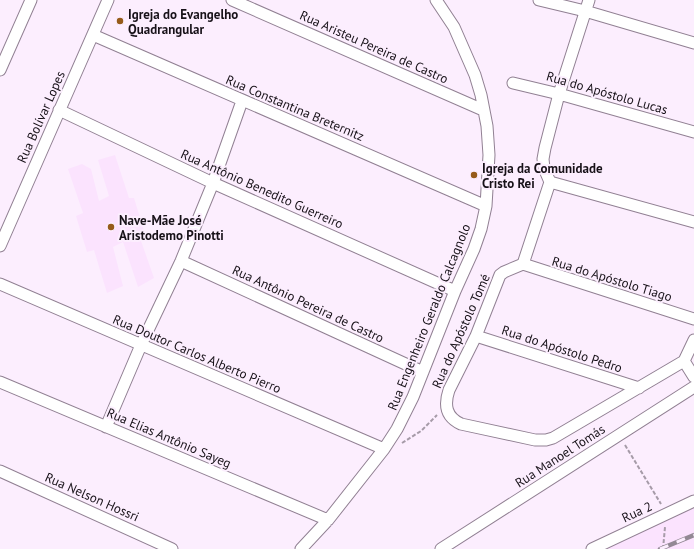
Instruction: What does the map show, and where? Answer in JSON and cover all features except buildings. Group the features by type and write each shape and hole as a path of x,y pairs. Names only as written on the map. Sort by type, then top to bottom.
{"street":[{"path":"0,70 31,0"},
{"name":"Rua Bolívar Lopes","path":"0,246 108,0"},
{"name":"Rua Aristeu Pereira de Castro","path":"232,0 483,110"},
{"name":"Rua Engenheiro Geraldo Calcagnolo","path":"301,549 328,520 384,449 400,423 413,397 454,291 479,236 486,206 489,155 481,95 475,75 454,27 436,0"},
{"path":"539,0 585,11 694,43"},
{"path":"523,264 550,182 544,168 543,159 559,94 589,0"},
{"name":"Rua Constantina Breternitz","path":"93,35 486,206"},
{"name":"Rua do Apóstolo Lucas","path":"513,83 559,94 694,132"},
{"path":"106,427 141,345 182,261 213,183 242,101"},
{"name":"Rua Antônio Benedito Guerreiro","path":"59,110 213,183 454,291"},
{"path":"550,182 694,222"},
{"name":"Rua Antônio Pereira de Castro","path":"182,261 423,372"},
{"name":"Rua do Apóstolo Tiago","path":"523,264 694,319"},
{"name":"Rua do Apóstolo Tomé","path":"523,264 512,268 500,276 476,336 449,390 446,399 446,409 451,418 461,424 536,440 546,440 558,436 684,361"},
{"name":"Rua Doutor Carlos Alberto Pierro","path":"0,284 384,449"},
{"name":"Rua do Apóstolo Pedro","path":"476,336 639,388"},
{"path":"694,340 684,361 694,377"},
{"name":"Rua Elias Antônio Sayeg","path":"0,382 328,520"},
{"name":"Rua Manoel Tomás","path":"441,549 694,387"},
{"name":"Rua Nelson Hossri","path":"0,470 172,549"},
{"name":"Rua 2","path":"592,549 694,501"}],"path":[{"path":"384,449 397,446 409,439 421,431 437,415 446,409"},
{"path":"620,435 666,514 663,549"}],"shaded area":[{"name":"Nave-Mãe José Aristodemo Pinotti","path":"115,155 129,198 134,198 146,237 140,238 154,278 138,287 123,242 113,247 123,286 107,293 94,250 87,252 76,216 83,213 68,169 82,164 91,169 99,201 109,196 98,160"},
{"path":"694,508 694,549 604,549"}],"railway":[{"path":"660,549 694,535"}],"place":[{"name":"Igreja do Evangelho Quadrangular","path":"120,21"},
{"name":"Igreja da Comunidade Cristo Rei","path":"474,175"},
{"name":"Nave-Mãe José Aristodemo Pinotti","path":"111,227"}]}
